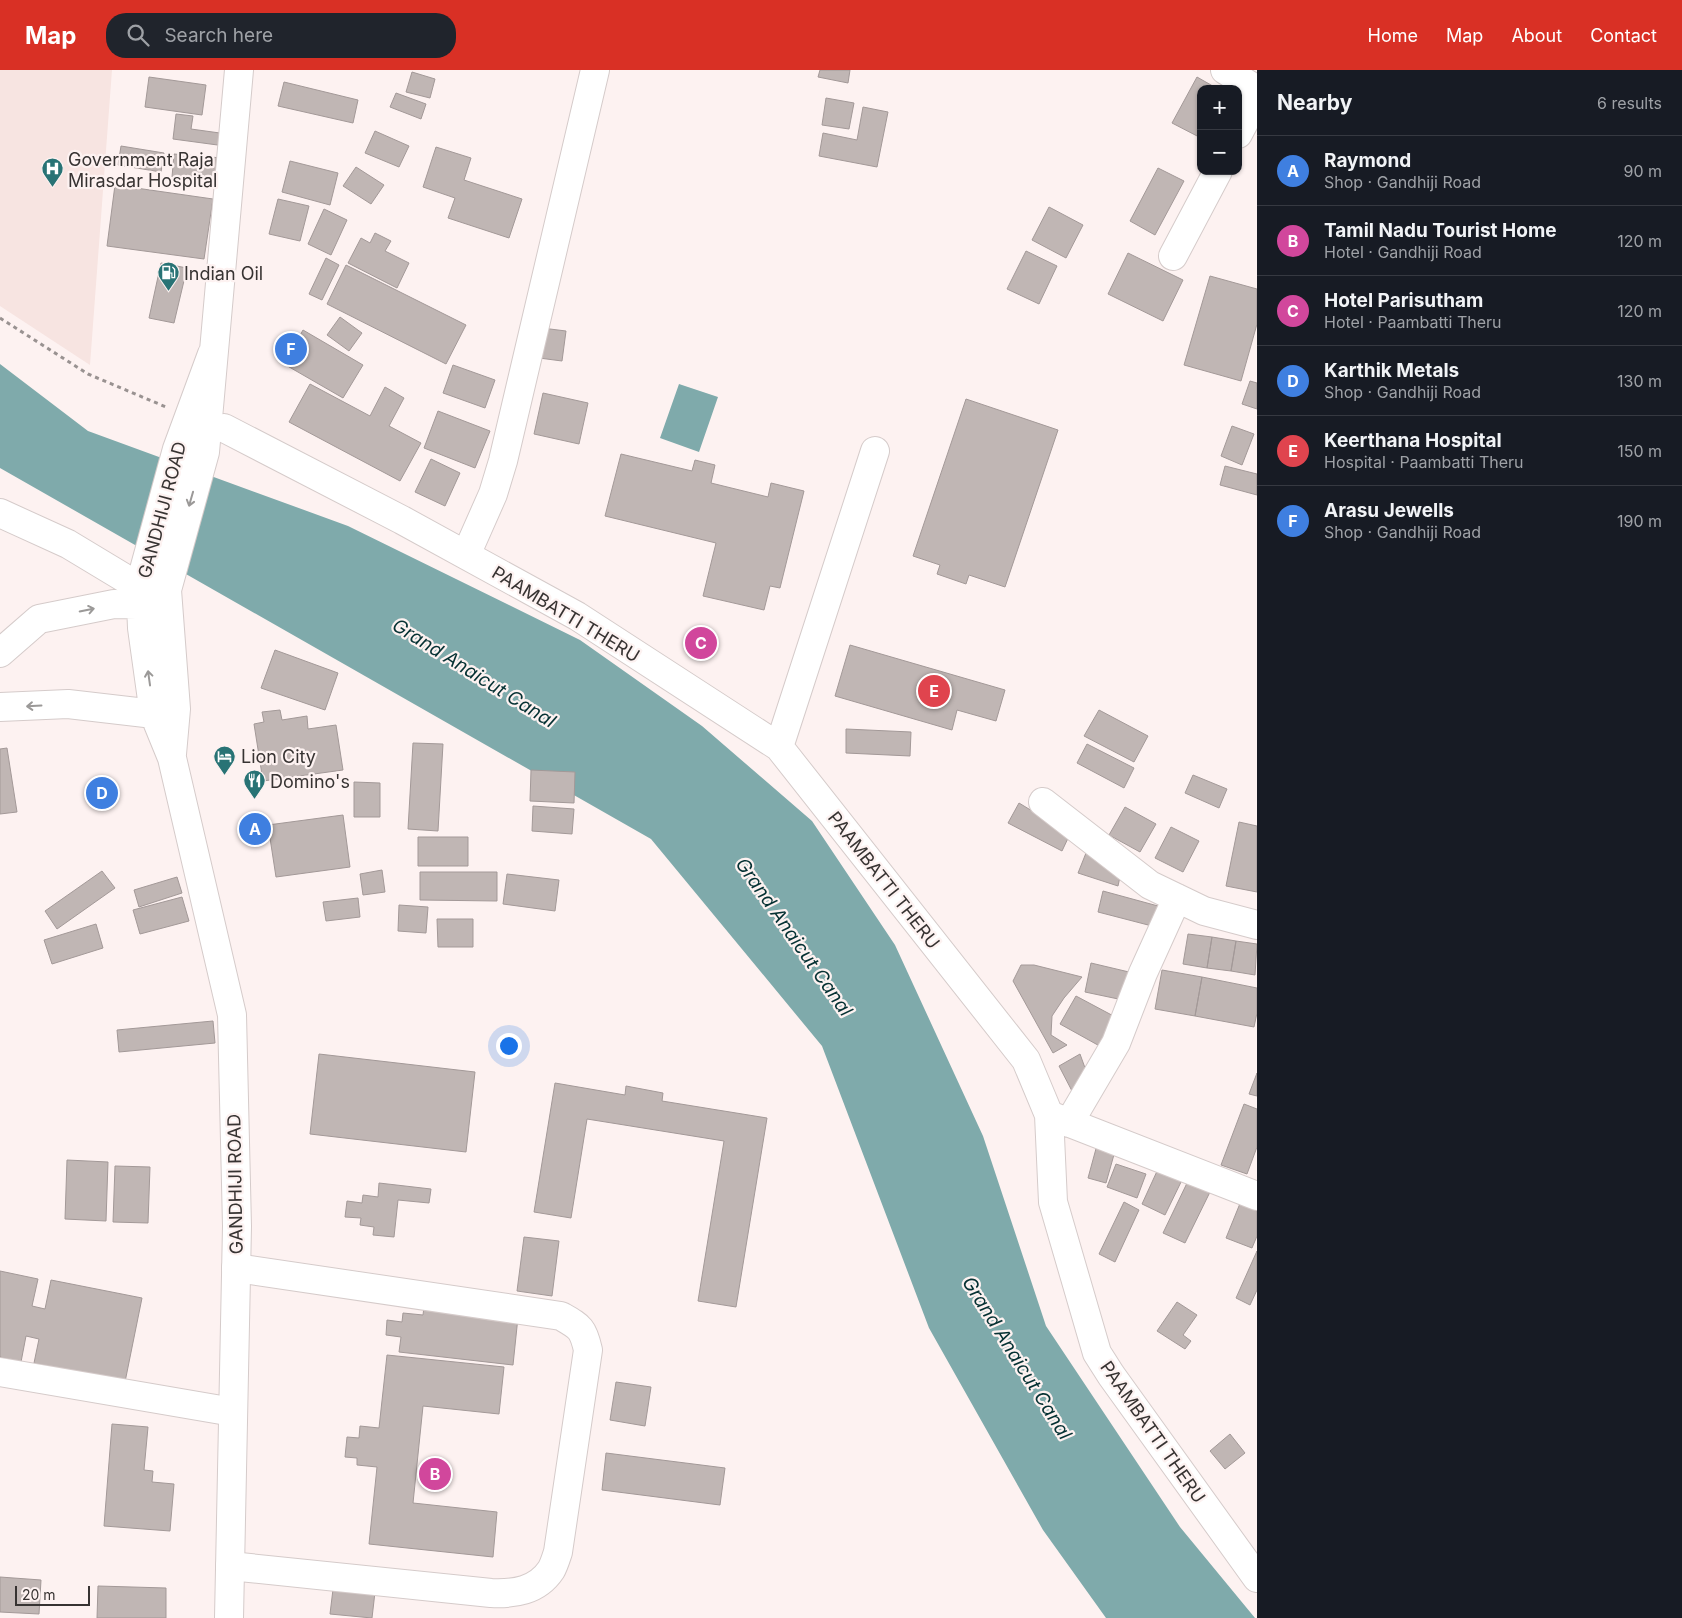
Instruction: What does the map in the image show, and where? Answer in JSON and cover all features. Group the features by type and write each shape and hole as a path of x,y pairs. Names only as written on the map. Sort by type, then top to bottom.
{"street":[{"name":"GANDHIJI ROAD","path":"152,594 205,452 212,354 240,70"},
{"path":"466,555 493,494 503,461 595,70"},
{"path":"1224,70 1257,90"},
{"path":"1240,130 1257,98"},
{"path":"1173,256 1216,175"},
{"name":"GANDHIJI ROAD","path":"212,354 177,450 152,594 172,758 232,1015 236,1268 229,1618"},
{"name":"PAAMBATTI THERU","path":"224,428 402,520 577,616 779,747 1026,1060 1059,1119 1053,1202 1097,1353 1257,1578"},
{"path":"779,747 875,451"},
{"path":"0,513 68,544 152,594"},
{"path":"0,653 39,619 114,604 152,594"},
{"path":"0,707 68,704 165,711"},
{"path":"1043,802 1150,885 1204,911 1257,925"},
{"path":"1177,898 1143,972 1116,1043 1059,1119 1257,1196"},
{"path":"230,1566 508,1594 524,1591 539,1582 551,1570 558,1552 588,1350 585,1334 577,1325 561,1316 236,1268"},
{"path":"0,1372 233,1412"}],"path":[{"path":"0,318 88,374 189,417"}],"shaded area":[{"name":"Government Raja Mirasdar Hospital","path":"0,70 112,70 90,365 0,306"}],"water":[{"name":"Grand Anaicut Canal","path":"0,364 88,431 348,526 580,640 702,726 812,821 895,945 983,1136 1046,1326 1180,1527 1255,1618 1106,1618 1043,1530 929,1328 822,1046 651,839 0,468"},
{"path":"679,384 718,397 699,452 660,438"}],"building":[{"path":"820,70 850,70 848,83 818,77"},
{"path":"412,72 435,79 430,98 406,92"},
{"path":"149,77 206,85 202,115 145,107"},
{"path":"1197,77 1211,85 1197,85 1197,136 1172,123"},
{"path":"284,82 358,100 353,123 278,106"},
{"path":"396,93 426,104 421,119 390,107"},
{"path":"826,98 854,103 849,129 822,125"},
{"path":"863,107 888,112 877,167 819,156 823,133 857,140"},
{"path":"176,114 193,116 191,129 227,134 225,146 173,139"},
{"path":"375,131 409,146 399,167 365,153"},
{"path":"121,146 164,153 161,172 118,165"},
{"path":"436,147 471,158 464,180 522,199 509,238 448,218 455,198 423,187"},
{"path":"174,154 222,158 220,181 172,177"},
{"path":"290,161 338,173 330,205 282,192"},
{"path":"356,167 384,185 371,204 343,186"},
{"path":"1158,168 1184,181 1155,235 1130,221"},
{"path":"115,185 213,199 204,259 107,246"},
{"path":"278,199 309,206 300,241 269,234"},
{"path":"1049,207 1083,225 1066,258 1032,240"},
{"path":"324,209 347,220 331,255 308,244"},
{"path":"375,233 391,241 385,251 409,263 397,288 348,263 361,238 370,243"},
{"path":"1026,251 1057,266 1039,304 1007,289"},
{"path":"1128,253 1183,280 1163,321 1108,294"},
{"path":"326,258 339,265 322,300 309,294"},
{"path":"161,263 187,268 174,323 149,318"},
{"path":"346,265 466,325 446,364 327,304"},
{"path":"1210,276 1257,289 1257,324 1241,381 1184,365"},
{"path":"340,317 362,333 349,351 327,335"},
{"path":"542,328 566,331 562,361 539,358"},
{"path":"303,330 363,365 343,398 284,364"},
{"path":"453,365 495,380 485,408 443,393"},
{"path":"1250,381 1257,383 1257,409 1242,404"},
{"path":"310,384 370,416 385,387 404,398 389,426 421,443 400,481 289,422"},
{"path":"543,393 588,403 579,444 534,434"},
{"path":"966,399 1058,430 1005,587 969,575 966,584 937,574 940,565 913,556"},
{"path":"438,411 490,431 475,468 424,448"},
{"path":"1232,426 1254,434 1242,465 1221,456"},
{"path":"621,454 692,471 695,460 715,465 711,483 768,497 771,483 804,491 780,588 770,586 764,610 703,596 716,543 605,516"},
{"path":"431,459 460,473 445,506 415,492"},
{"path":"1225,466 1257,474 1257,495 1220,485"},
{"path":"850,645 1005,690 996,721 957,710 952,730 835,696"},
{"path":"275,650 338,673 325,710 261,688"},
{"path":"280,710 282,720 307,716 308,729 336,725 343,770 263,781 254,724 264,722 262,712"},
{"path":"1099,710 1148,736 1134,762 1084,736"},
{"path":"846,729 911,732 910,756 846,753"},
{"path":"413,743 443,744 438,831 408,829"},
{"path":"1087,744 1134,768 1124,788 1077,763"},
{"path":"7,748 17,812 0,814 0,749"},
{"path":"531,770 575,772 574,803 530,801"},
{"path":"1193,775 1227,789 1219,808 1185,793"},
{"path":"354,782 380,783 380,817 354,817"},
{"path":"1019,803 1070,834 1062,851 1008,823"},
{"path":"533,806 574,809 572,834 532,831"},
{"path":"1125,807 1156,824 1140,852 1109,835"},
{"path":"343,815 350,867 276,877 268,825"},
{"path":"1239,822 1257,826 1257,892 1226,886"},
{"path":"1171,827 1199,841 1183,872 1155,858"},
{"path":"418,837 468,837 468,866 418,866"},
{"path":"1086,853 1121,872 1118,886 1078,873"},
{"path":"382,870 385,892 363,895 360,874"},
{"path":"102,871 115,888 57,929 45,911"},
{"path":"420,872 497,872 497,901 420,900"},
{"path":"507,874 559,880 555,911 503,904"},
{"path":"177,877 182,893 139,907 134,890"},
{"path":"1103,891 1158,906 1152,926 1098,912"},
{"path":"182,897 189,921 140,934 133,910"},
{"path":"358,898 360,917 326,921 323,902"},
{"path":"399,905 428,907 426,933 398,931"},
{"path":"437,919 473,919 473,947 438,947"},
{"path":"96,924 103,948 52,964 44,940"},
{"path":"1188,934 1212,937 1207,968 1183,964"},
{"path":"1212,937 1236,941 1231,971 1207,968"},
{"path":"1236,941 1257,944 1255,975 1231,971"},
{"path":"1091,963 1129,972 1123,1000 1085,992"},
{"path":"1021,965 1034,965 1082,977 1052,1016 1051,1035 1067,1045 1053,1053 1013,981"},
{"path":"1162,970 1202,977 1195,1016 1155,1009"},
{"path":"1202,977 1257,988 1257,1013 1254,1027 1195,1016"},
{"path":"1076,996 1121,1020 1105,1049 1060,1024"},
{"path":"213,1021 215,1043 119,1052 117,1030"},
{"path":"319,1054 475,1072 466,1152 310,1134"},
{"path":"1080,1054 1089,1079 1072,1091 1059,1066"},
{"path":"1257,1073 1257,1096 1249,1094"},
{"path":"555,1083 625,1095 626,1086 663,1093 662,1101 767,1118 736,1307 698,1301 724,1141 587,1119 571,1218 534,1212"},
{"path":"1244,1104 1257,1109 1257,1147 1247,1174 1221,1165"},
{"path":"1097,1145 1115,1151 1106,1183 1088,1178"},
{"path":"67,1160 108,1162 106,1221 65,1219"},
{"path":"1116,1164 1146,1174 1137,1198 1107,1187"},
{"path":"115,1166 150,1167 148,1223 113,1222"},
{"path":"1158,1169 1182,1180 1165,1215 1142,1204"},
{"path":"1188,1181 1210,1192 1185,1243 1163,1233"},
{"path":"379,1183 431,1189 429,1203 398,1200 394,1237 373,1235 374,1227 360,1225 361,1218 345,1217 347,1201 362,1203 363,1195 378,1197"},
{"path":"1241,1201 1257,1207 1257,1236 1252,1248 1226,1238"},
{"path":"1124,1202 1139,1210 1115,1262 1099,1254"},
{"path":"524,1237 559,1241 552,1296 517,1291"},
{"path":"1257,1251 1257,1290 1250,1305 1236,1298"},
{"path":"0,1271 38,1279 32,1306 45,1309 51,1280 142,1298 125,1382 34,1363 39,1339 26,1336 21,1362 0,1357"},
{"path":"1177,1302 1197,1315 1183,1335 1191,1341 1185,1349 1157,1331"},
{"path":"424,1307 518,1317 513,1365 399,1352 401,1337 386,1335 387,1320 402,1322 403,1313 423,1315"},
{"path":"387,1355 504,1367 499,1414 423,1406 413,1503 497,1512 493,1557 369,1544 377,1467 357,1465 357,1458 345,1457 347,1437 359,1438 360,1426 379,1428"},
{"path":"616,1382 651,1387 645,1426 610,1420"},
{"path":"112,1424 148,1427 144,1470 153,1471 152,1482 174,1484 170,1531 104,1526"},
{"path":"1230,1434 1245,1453 1225,1469 1210,1451"},
{"path":"606,1453 725,1468 720,1505 602,1490"},
{"path":"0,1577 41,1580 39,1614 0,1612"},
{"path":"334,1581 375,1592 372,1618 330,1614"},
{"path":"98,1586 166,1588 166,1618 97,1618"}],"place":[{"name":"Government Raja Mirasdar Hospital","path":"52,188"},
{"name":"Indian Oil","path":"168,292"},
{"name":"Arasu Jewells","path":"291,349"},
{"name":"Hotel Parisutham","path":"701,643"},
{"name":"Keerthana Hospital","path":"934,691"},
{"name":"Lion City","path":"225,775"},
{"name":"Karthik Metals","path":"102,793"},
{"name":"Domino's","path":"254,800"},
{"name":"Raymond","path":"255,829"},
{"name":"Tamil Nadu Tourist Home","path":"435,1474"}]}
